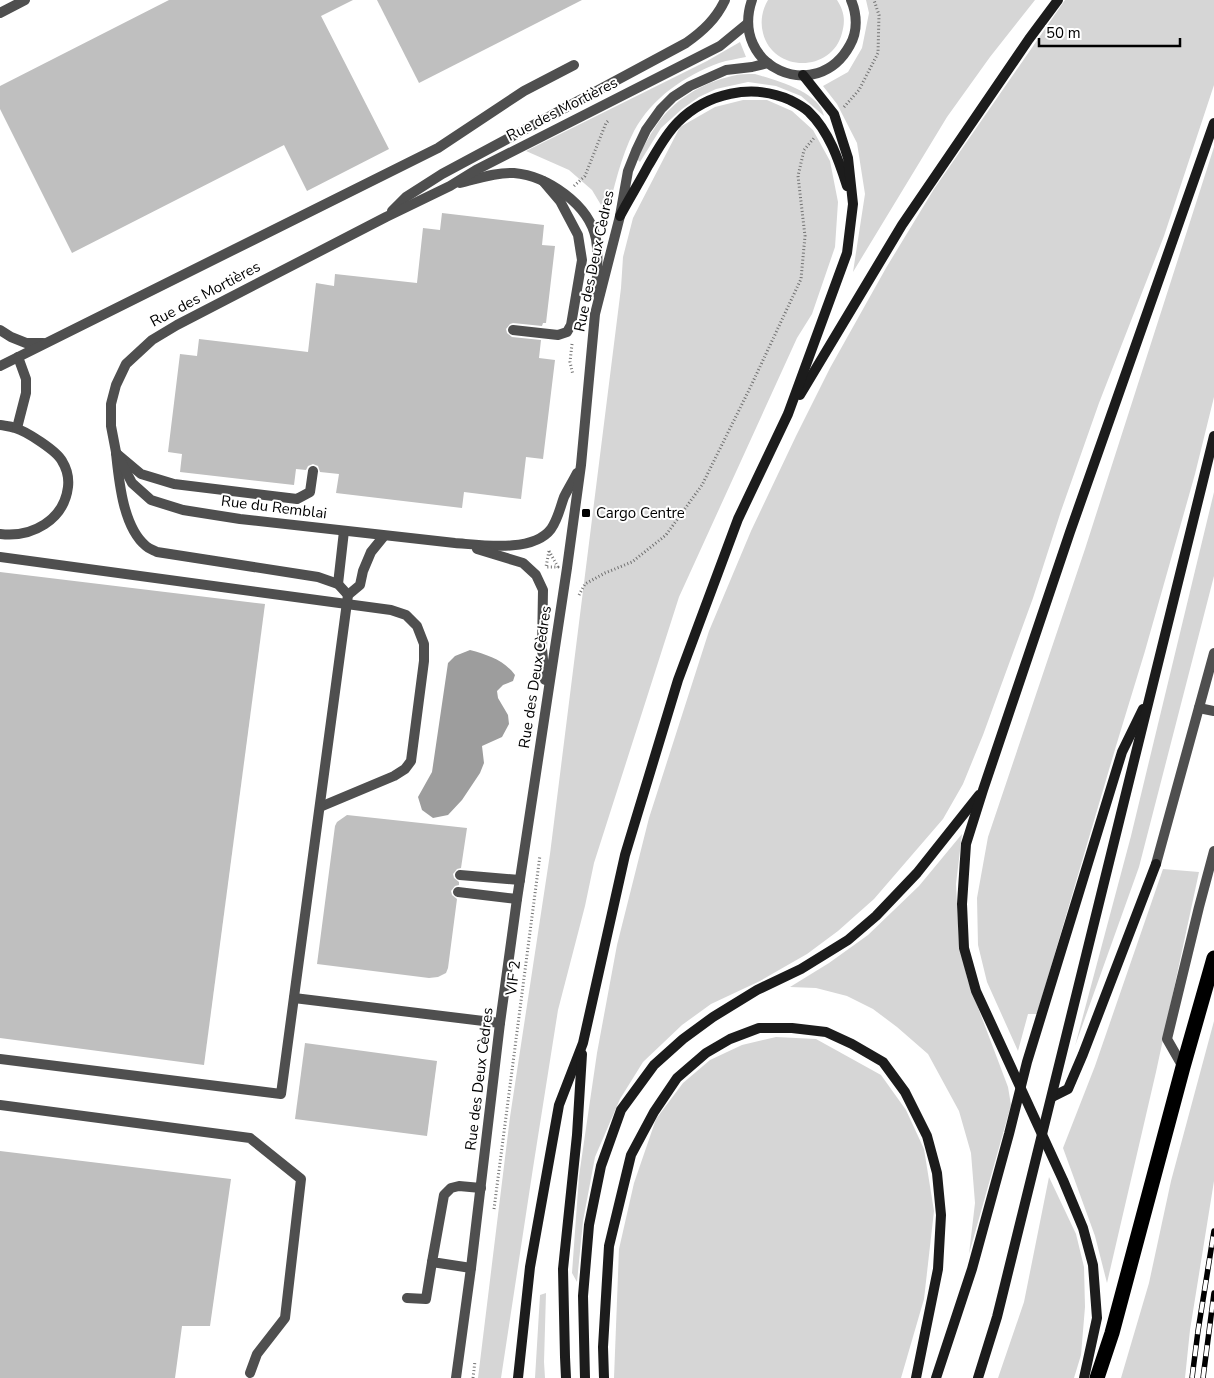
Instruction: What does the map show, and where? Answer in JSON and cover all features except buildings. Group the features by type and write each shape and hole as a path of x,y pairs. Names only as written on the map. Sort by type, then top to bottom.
{"highway":[{"path":"1097,1378 1112,1333 1214,958"}],"street":[{"path":"0,13 25,0"},
{"name":"Rue des Mortières","path":"386,217 406,197 442,174 686,43 702,32 714,20 725,0"},
{"path":"752,0 748,23 750,38 757,52 768,63 784,72 803,75 818,73 833,66 845,54 853,40 856,24 851,0"},
{"path":"788,414 902,225 1029,39 1058,0"},
{"name":"Rue des Mortières","path":"116,452 111,426 111,404 116,384 126,364 152,340 177,324 450,186 476,170 720,46 748,23"},
{"name":"Rue des Deux Cèdres","path":"456,1378 500,1023 581,466 595,314 620,216 628,171 646,130 661,109 673,97 690,86 726,70 768,63"},
{"path":"0,366 438,148 524,91 574,65"},
{"path":"518,1378 530,1267 559,1105 582,1043 625,855 678,680 738,519 788,414 847,253 853,204 848,158 834,114 803,75"},
{"path":"620,216 665,137 678,122 692,110 710,100 733,92 751,91 767,92 789,100 809,112 822,128 838,159 853,204"},
{"path":"1084,1378 1097,1318 1093,1265 1083,1228 1063,1180 976,991 964,948 962,904 966,844 1073,523 1214,123"},
{"path":"450,186 489,176 512,173 543,181 566,195 582,209 592,226 596,238 595,314"},
{"path":"513,330 558,335 567,332 572,325 582,260 578,235 560,201 543,181"},
{"path":"0,330 26,343 46,343"},
{"path":"17,428 26,393 26,379 18,357"},
{"path":"0,425 17,428 45,445 62,460 69,477 66,497 58,513 42,526 24,533 0,534"},
{"path":"978,1378 997,1317 1214,436"},
{"path":"116,452 141,474 174,484 297,499 310,492 313,471"},
{"path":"116,452 121,496 136,534 145,546 156,552 318,578 338,584"},
{"name":"Rue du Remblai","path":"116,452 132,483 151,500 183,510 240,519 384,536 454,543 514,545 526,544 542,538 550,530 558,517 564,497 581,466"},
{"path":"344,531 338,584 347,600"},
{"path":"0,1059 281,1094 347,600 360,585 363,571 371,552 384,536"},
{"name":"Rue du Remblai","path":"454,543 485,550 523,563 536,575 543,590 542,649 547,696"},
{"path":"0,557 347,600 406,615 416,626 424,644 424,660 412,761 405,769 394,776 320,806"},
{"path":"1052,1097 1068,1089 1084,1054 1156,864 1214,654"},
{"path":"936,1378 972,1269 1027,1062 1122,752 1152,690"},
{"path":"1199,708 1214,711"},
{"path":"585,1378 583,1296 589,1224 601,1166 621,1110 654,1065 683,1039 720,1012 758,990 801,969 848,940 876,916 917,872 983,790"},
{"path":"1183,1067 1167,1039 1214,851"},
{"path":"460,875 520,880"},
{"path":"458,892 517,899"},
{"path":"294,998 500,1023"},
{"path":"604,1378 603,1347 609,1246 631,1155 654,1112 677,1078 706,1053 730,1039 759,1028 792,1028 826,1032 883,1062 905,1092 927,1136 937,1173 941,1215 938,1270 916,1378"},
{"path":"566,1378 563,1269 577,1135 582,1043"},
{"path":"0,1105 250,1138 301,1179 285,1318 257,1354 250,1373"},
{"path":"407,1298 426,1299 444,1194 451,1188 459,1186 480,1188"},
{"path":"432,1262 471,1268"}],"path":[{"path":"834,114 847,106 859,90 878,53 878,15 874,0"},
{"path":"566,195 585,176 610,118"},
{"path":"576,599 585,584 632,562 666,535 702,486 801,279 805,236 798,176 804,150 822,128"},
{"path":"567,332 572,343 570,362 573,375"},
{"path":"549,551 554,558 558,566 546,567 549,551"},
{"name":"VIF 2","path":"494,1212 541,850"},
{"path":"472,1378 475,1358"}],"shaded area":[{"path":"768,0 837,0 841,6 844,22 842,33 836,46 827,56 815,61 802,63 778,56 769,46 762,29 762,16"},
{"path":"866,0 1035,0 990,57 947,117 853,272 865,194 857,143 837,104 823,86 848,72 862,48 869,13"},
{"path":"1065,0 1214,0 1214,85 1164,236 1099,403 1033,598 983,735 963,784 943,819 874,899 838,931 807,954 760,981 711,1004 682,1025 643,1062 620,1099 595,1157 583,1221 577,1282 572,1273 579,1176 597,1053 617,945 649,818 709,631 751,531 796,436 830,368 886,268 934,189"},
{"path":"740,42 746,57 719,63 693,74 660,98 641,119 625,151 607,215 592,190 569,170 526,151 707,61"},
{"path":"755,74 796,88 806,94 821,108 824,116 801,96 776,86 748,82 716,89 699,97 682,109 661,128 640,162 637,159 648,138 663,117 689,94 721,79 737,75"},
{"path":"743,100 767,100 792,111 813,130 830,161 838,202 835,247 812,314 797,338 679,597 594,863 558,1010 501,1378 478,1378 510,1117 550,854 621,288 623,257 633,218 680,127 715,107"},
{"path":"1214,147 1214,397 1195,474 1145,651 1037,1014 1028,1014 1018,1051 987,982 978,945 977,898 988,837 1085,549"},
{"path":"1214,492 1214,576 1139,867 1075,1046 1131,836"},
{"path":"470,650 501,662 515,675 513,681 503,685 497,691 498,698 508,715 509,724 502,737 482,746 484,763 480,773 462,800 448,815 433,818 422,810 418,797 432,772 448,663 455,656"},
{"path":"962,834 956,884 959,944 968,981 1008,1087 1011,1105 969,1254 975,1203 971,1153 959,1111 928,1054 873,1009 847,996 816,988 790,987 829,963 868,935 919,886"},
{"path":"1163,869 1199,872 1156,1072 1107,1283 1095,1236 1063,1148 1095,1066"},
{"path":"1214,1021 1214,1181 1190,1330 1185,1378 1121,1378 1149,1283 1171,1181"},
{"path":"776,1037 816,1039 881,1075 906,1110 924,1149 934,1211 924,1299 901,1378 614,1378 619,1249 634,1183 656,1119 683,1083 710,1060 742,1045"},
{"path":"1049,1177 1076,1234 1084,1267 1085,1307 1081,1355 1074,1378 998,1378 1024,1302"},
{"path":"546,1293 545,1378 535,1378 540,1295"}],"railway":[{"path":"1192,1378 1214,1231"},
{"path":"1203,1378 1214,1293"}],"place":[{"name":"Cargo Centre","path":"586,513"}]}
